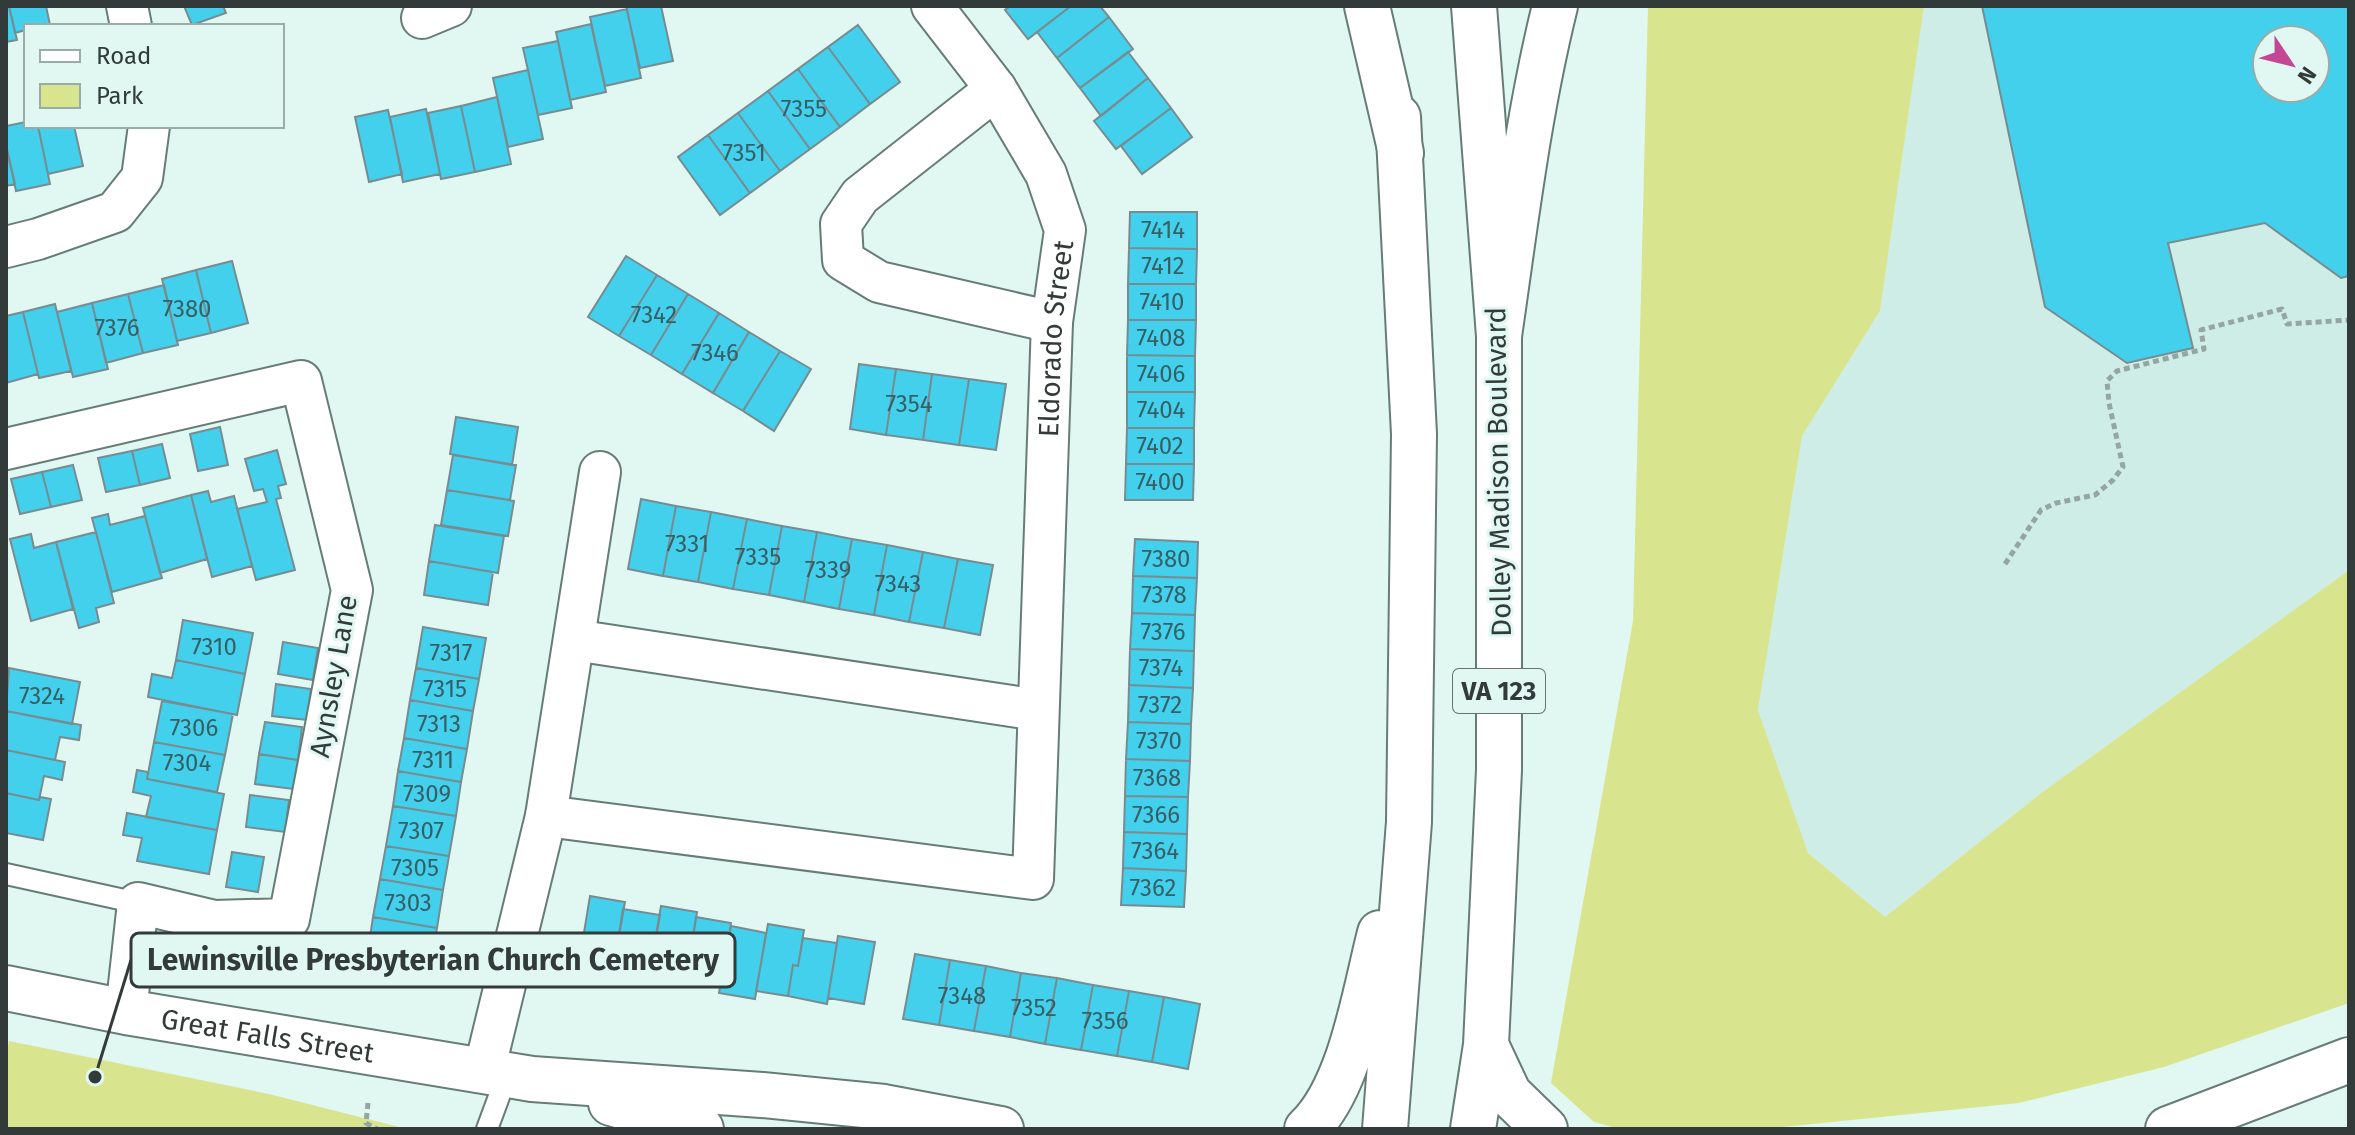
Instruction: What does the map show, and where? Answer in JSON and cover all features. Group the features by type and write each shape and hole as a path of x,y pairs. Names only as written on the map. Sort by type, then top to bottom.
{"main road":[{"path":"1367,6 1401,153"},
{"path":"1385,1129 1409,822 1414,434 1401,153 1389,6"},
{"name":"Dolley Madison Boulevard","path":"1473,1129 1486,1045 1499,770 1499,336 1474,6"},
{"path":"1499,336 1526,146 1555,6"},
{"path":"1307,1129 1325,1108 1343,1074 1409,822"},
{"name":"Great Falls Street","path":"6,988 126,1012 508,1075 884,1107 1001,1129"},
{"path":"1486,1045 1509,1094 1545,1129"},
{"path":"2168,1129 2349,1060"},
{"name":"Great Falls Street","path":"508,1075 701,1129"}],"street":[{"name":"Eldorado Street","path":"546,816 1033,879 1052,322 1065,230 1046,174 996,89 932,6"},
{"path":"996,89 860,196 841,224 843,260 879,282 1052,322"},
{"path":"6,247 115,212 142,178 149,128"},
{"name":"Aynsley Lane","path":"6,449 301,381 352,590 289,919 214,921 138,903"},
{"path":"508,1075 600,472"},
{"path":"574,640 1038,710"},
{"path":"126,1012 138,903"}],"lane":[{"path":"6,874 138,903"},
{"path":"487,1129 508,1075"}],"path":[{"path":"2005,564 2041,510 2056,503 2095,495 2123,467 2107,381 2117,371 2204,349 2201,330 2282,309 2287,324 2349,320"},
{"path":"368,1103 366,1123 377,1129"}],"shaded area":[{"path":"1924,6 2349,6 2349,570 2040,794 1885,917 1808,853 1758,710 1802,436 1880,311"}],"green space":[{"path":"1648,6 1924,6 1880,311 1802,436 1758,710 1808,853 1885,917 2040,794 2349,570 2349,1003 2164,1067 2019,1103 1764,1129 1620,1129 1594,1122 1551,1083 1633,621"},
{"path":"9,1041 269,1094 407,1129 6,1129"}],"building":[{"path":"6,6 9,6 17,40 6,42"},
{"path":"9,6 46,6 50,24 24,24 24,31 15,33"},
{"path":"184,6 223,6 226,13 192,24"},
{"path":"626,6 661,6 673,61 640,68"},
{"path":"1010,6 1071,6 1028,39 1005,10"},
{"path":"1071,6 1100,6 1109,17 1057,58 1037,32"},
{"path":"1982,6 2349,6 2349,276 2341,278 2265,223 2168,243 2193,348 2127,363 2045,307"},
{"path":"627,9 641,78 605,86 590,17"},
{"path":"1109,17 1133,49 1080,88 1057,58"},
{"path":"591,24 606,92 570,100 556,32"},
{"path":"858,25 900,82 870,104 828,47"},
{"path":"558,41 572,108 538,115 523,48"},
{"path":"828,47 870,104 840,127 798,69"},
{"path":"1128,52 1148,78 1101,116 1080,88"},
{"path":"798,69 840,127 810,149 768,91"},
{"path":"528,70 543,139 508,147 493,78"},
{"path":"1148,78 1171,108 1116,149 1094,121"},
{"path":"768,91 810,149 780,171 738,113"},
{"path":"497,97 511,164 475,172 461,106"},
{"path":"461,106 475,172 441,179 428,113"},
{"path":"1171,108 1192,137 1142,174 1121,146"},
{"path":"426,109 440,174 403,182 390,117"},
{"path":"388,110 402,174 369,182 355,117"},
{"path":"738,113 780,171 750,193 708,135"},
{"path":"24,122 24,128 38,128 50,184 16,191 6,145 6,126"},
{"path":"38,128 74,128 83,166 48,174"},
{"path":"708,135 750,193 720,215 678,157"},
{"path":"6,145 15,184 6,186"},
{"path":"1130,212 1197,212 1197,249 1129,248"},
{"path":"1129,248 1197,249 1196,284 1128,284"},
{"path":"626,256 657,275 619,336 588,317"},
{"path":"232,261 248,323 211,333 196,270"},
{"path":"196,270 211,333 177,341 162,279"},
{"path":"657,275 688,294 651,355 619,336"},
{"path":"1128,284 1196,284 1196,320 1128,320"},
{"path":"164,285 178,345 143,353 128,294"},
{"path":"128,294 143,353 106,363 92,303"},
{"path":"688,294 719,313 682,374 651,355"},
{"path":"92,303 108,369 73,377 57,312"},
{"path":"55,304 71,371 39,378 23,312"},
{"path":"23,312 38,374 6,383 6,316"},
{"path":"719,313 749,332 713,393 682,374"},
{"path":"1128,320 1196,320 1195,356 1127,355"},
{"path":"749,332 780,351 743,411 713,393"},
{"path":"780,351 811,369 774,431 743,411"},
{"path":"1127,355 1195,356 1195,392 1127,392"},
{"path":"859,364 896,369 886,435 850,429"},
{"path":"896,369 932,374 923,440 886,435"},
{"path":"932,374 969,379 959,445 923,440"},
{"path":"969,379 1006,384 996,450 959,445"},
{"path":"1127,392 1195,392 1194,428 1127,428"},
{"path":"456,417 518,427 512,465 450,454"},
{"path":"220,427 228,465 198,471 190,434"},
{"path":"1127,428 1194,428 1194,464 1126,464"},
{"path":"162,444 170,478 140,485 132,451"},
{"path":"277,450 286,484 278,486 281,498 276,499 295,570 256,580 237,509 267,502 263,489 254,491 245,459"},
{"path":"132,451 140,485 106,492 98,458"},
{"path":"453,455 516,465 510,500 447,490"},
{"path":"1126,464 1194,464 1193,500 1125,500"},
{"path":"73,465 82,500 51,507 42,472"},
{"path":"42,472 51,507 20,514 11,479"},
{"path":"447,490 514,501 508,536 441,525"},
{"path":"208,491 211,502 234,496 252,566 212,577 191,495"},
{"path":"191,495 207,559 160,573 143,508"},
{"path":"641,499 676,506 663,576 628,569"},
{"path":"676,506 711,512 698,582 663,576"},
{"path":"711,512 747,519 733,589 698,582"},
{"path":"108,514 110,525 145,516 162,578 112,592 92,518"},
{"path":"747,519 782,526 769,595 733,589"},
{"path":"435,525 504,536 498,573 429,561"},
{"path":"782,526 817,532 804,602 769,595"},
{"path":"96,532 114,603 96,608 99,622 79,628 56,542"},
{"path":"817,532 852,539 839,609 804,602"},
{"path":"31,534 34,548 56,542 73,609 31,621 10,539"},
{"path":"852,539 887,545 874,615 839,609"},
{"path":"1135,539 1198,542 1197,578 1133,576"},
{"path":"887,545 923,552 909,622 874,615"},
{"path":"923,552 958,559 944,628 909,622"},
{"path":"958,559 993,565 980,635 944,628"},
{"path":"429,561 493,572 488,605 424,595"},
{"path":"1133,576 1197,578 1195,615 1132,613"},
{"path":"1132,613 1195,615 1194,651 1130,649"},
{"path":"183,620 253,633 245,674 176,660"},
{"path":"423,627 486,638 479,679 416,668"},
{"path":"283,642 318,648 313,680 278,674"},
{"path":"1130,649 1194,651 1193,688 1129,685"},
{"path":"176,660 245,674 237,715 148,697 152,674 172,678"},
{"path":"9,668 80,682 72,724 6,711"},
{"path":"416,668 479,679 473,711 410,700"},
{"path":"276,684 311,689 307,720 272,716"},
{"path":"1129,685 1193,688 1191,724 1128,722"},
{"path":"410,700 473,711 467,749 404,738"},
{"path":"162,701 233,714 225,755 154,742"},
{"path":"6,711 81,725 79,740 60,737 55,760 6,750"},
{"path":"265,722 302,727 298,760 259,754"},
{"path":"1128,722 1191,724 1190,761 1126,759"},
{"path":"404,738 467,749 461,782 398,771"},
{"path":"154,742 225,755 217,792 147,779"},
{"path":"6,750 65,762 62,780 44,776 39,800 6,793"},
{"path":"259,754 298,760 293,789 255,784"},
{"path":"1126,759 1190,761 1188,797 1125,796"},
{"path":"137,770 148,772 147,779 224,794 217,830 146,817 151,796 133,792"},
{"path":"398,771 461,782 456,816 393,806"},
{"path":"6,793 39,800 40,797 51,799 43,840 6,833"},
{"path":"250,795 289,800 285,832 246,827"},
{"path":"1125,796 1188,797 1187,834 1124,832"},
{"path":"393,806 456,816 449,856 386,846"},
{"path":"127,813 217,830 209,874 137,861 142,838 123,835"},
{"path":"1124,832 1187,834 1186,871 1123,868"},
{"path":"386,846 449,856 443,890 380,879"},
{"path":"232,852 264,857 258,892 226,887"},
{"path":"1123,868 1186,871 1184,907 1121,905"},
{"path":"380,879 443,890 437,928 373,917"},
{"path":"590,896 625,902 614,963 580,957"},
{"path":"661,906 697,912 687,976 650,970"},
{"path":"623,909 660,915 649,978 613,972"},
{"path":"373,917 437,928 431,960 368,950"},
{"path":"696,917 731,923 721,986 686,980"},
{"path":"768,924 804,930 798,966 793,965 788,996 756,991"},
{"path":"731,926 766,933 755,999 719,993"},
{"path":"838,936 875,942 864,1004 828,998"},
{"path":"803,938 837,943 827,1004 788,996 793,965 798,966"},
{"path":"915,954 950,960 939,1025 903,1019"},
{"path":"950,960 986,966 974,1031 939,1025"},
{"path":"986,966 1021,973 1010,1037 974,1031"},
{"path":"1021,973 1057,978 1045,1044 1010,1037"},
{"path":"1057,978 1093,985 1081,1050 1045,1044"},
{"path":"1093,985 1129,991 1117,1056 1081,1050"},
{"path":"1129,991 1164,997 1152,1062 1117,1056"},
{"path":"1164,997 1200,1004 1188,1069 1152,1062"}],"place":[{"name":"Lewinsville Presbyterian Church Cemetery","path":"95,1077"}]}
